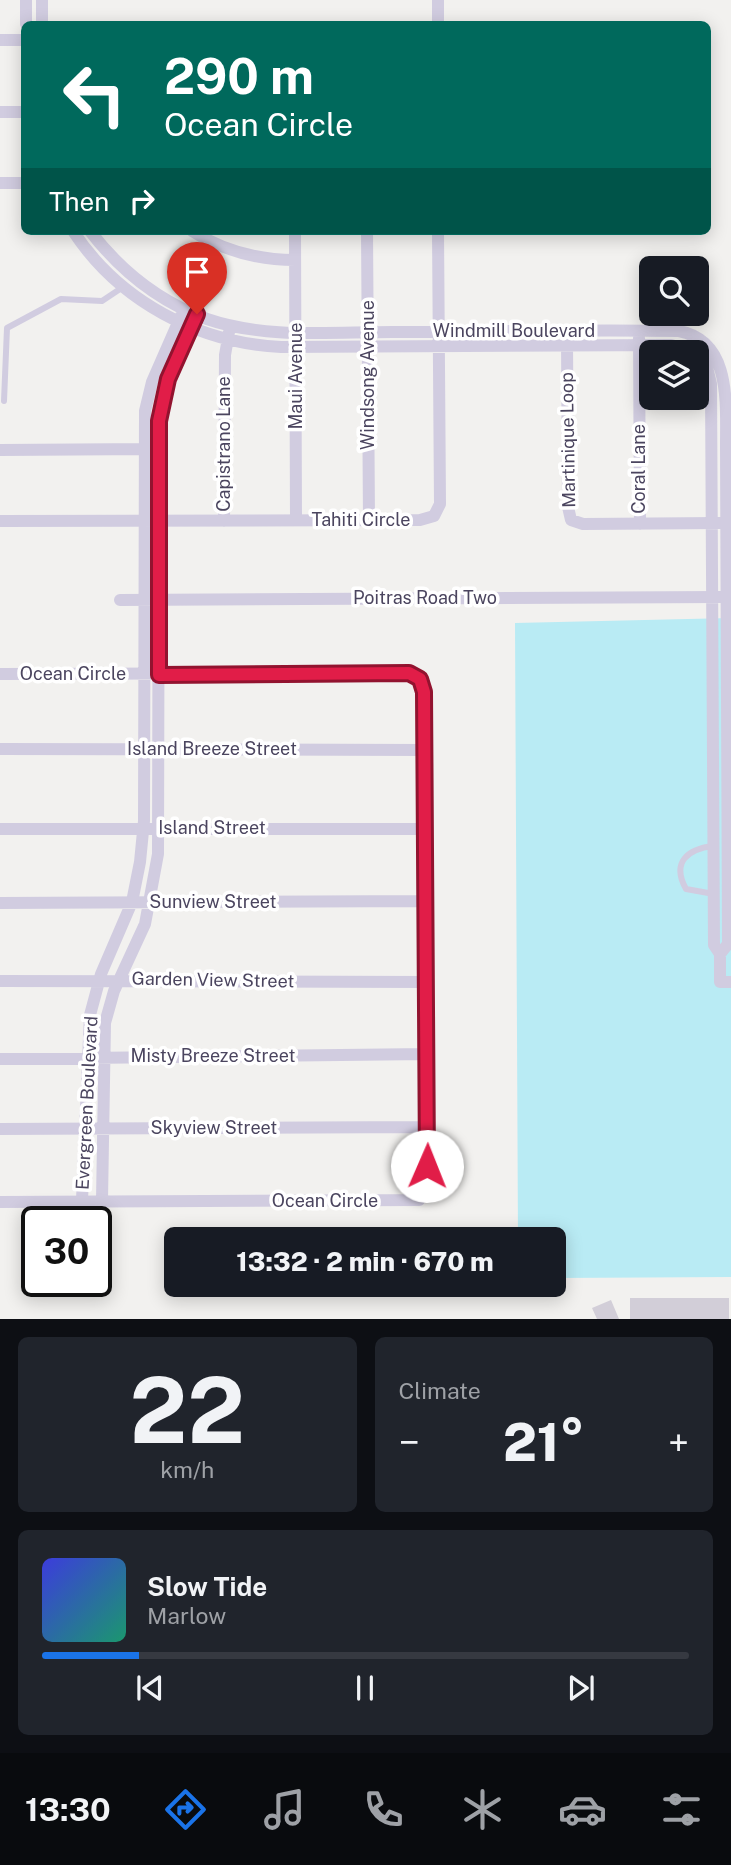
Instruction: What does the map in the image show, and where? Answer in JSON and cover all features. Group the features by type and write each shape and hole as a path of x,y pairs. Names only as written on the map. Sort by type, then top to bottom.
{"street":[{"path":"26,0 26,21"},
{"path":"42,0 42,21"},
{"path":"438,0 438,21"},
{"path":"0,40 21,40"},
{"path":"0,112 21,112"},
{"path":"0,183 21,183"},
{"name":"Windmill Boulevard","path":"76,235 104,270 123,287 178,322 227,339 267,346 639,345"},
{"name":"Windmill Boulevard","path":"94,235 131,275 190,312 231,326 296,332 679,331 698,336 713,348 728,369"},
{"path":"200,235 224,248 247,255 295,260"},
{"name":"Maui Avenue","path":"295,235 296,520"},
{"name":"Windsong Avenue","path":"367,235 369,520"},
{"name":"Tahiti Circle","path":"0,521 425,520 434,516 439,508 438,235"},
{"name":"Evergreen Boulevard","path":"82,1200 90,1015 99,980 132,902 143,828 143,449 149,391 178,322 190,312"},
{"name":"Evergreen Boulevard","path":"102,1200 102,1057 105,1023 120,979 145,924 158,854 159,421 165,390 190,328 190,312"},
{"name":"Capistrano Lane","path":"224,521 227,339 231,326"},
{"name":"Martinique Loop","path":"567,331 569,516 574,522 583,524 640,524"},
{"name":"Coral Lane","path":"639,331 639,340"},
{"path":"720,954 728,944 728,369 709,369 714,945 720,954 720,982 731,982"},
{"name":"Coral Lane","path":"639,410 640,524"},
{"path":"711,446 729,446"},
{"path":"0,450 158,449"},
{"path":"640,524 729,523"},
{"name":"Poitras Road Two","path":"120,600 729,597"},
{"name":"Ocean Circle","path":"0,674 409,673 420,679 424,692 427,1054 426,1186 419,1200 0,1202"},
{"name":"Island Breeze Street","path":"0,749 424,750"},
{"name":"Island Street","path":"0,829 425,829"},
{"path":"713,864 729,863"},
{"name":"Sunview Street","path":"0,903 425,901"},
{"name":"Garden View Street","path":"0,981 120,979 426,982"},
{"name":"Misty Breeze Street","path":"0,1059 427,1054"},
{"name":"Skyview Street","path":"0,1129 427,1127"}],"lane":[{"path":"4,401 6,328 61,299 68,297 102,301 123,287"},
{"path":"713,846 692,849 685,856 682,866 682,882 686,889 695,893 713,894"}],"shaded area":[{"path":"731,618 731,1277 566,1278 566,1227 518,1227 515,623"}],"building":[{"path":"630,1298 729,1298 729,1319 630,1319"},
{"path":"611,1300 619,1319 597,1319 592,1308"}],"route":[{"path":"197,314 168,379 160,411 157,521 159,675 409,673 420,679 424,692 427,1166"}]}
